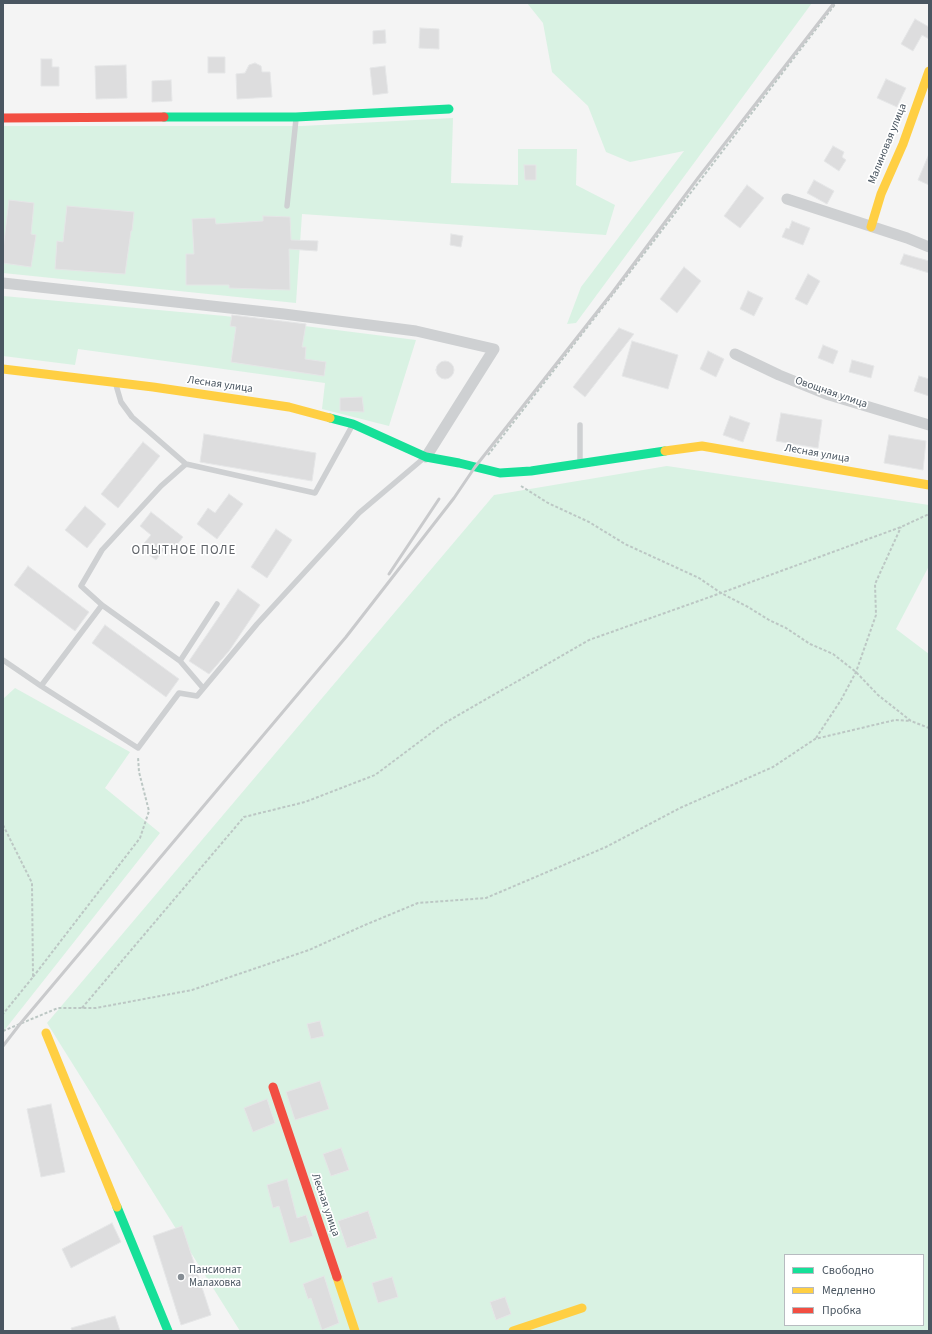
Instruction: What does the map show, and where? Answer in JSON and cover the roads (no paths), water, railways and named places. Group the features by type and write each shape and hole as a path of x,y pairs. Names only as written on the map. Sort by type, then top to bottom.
{"street":[{"name":"Малиновая улица","path":"871,227 881,194 903,144 929,71"},
{"path":"3,118 296,117 449,110"},
{"path":"787,199 929,247"},
{"path":"3,283 416,331 494,349 426,457"},
{"name":"Овощная улица","path":"736,354 779,375 826,394 929,425"},
{"name":"Лесная улица","path":"3,369 289,407 353,424 426,457 478,467 500,473 531,471 702,446 929,485"},
{"path":"46,1033 168,1331"},
{"name":"Лесная улица","path":"273,1087 356,1331"},
{"path":"514,1331 582,1308"}],"lane":[{"path":"286,206 296,117"},
{"path":"115,383 121,402 132,417 186,464 315,493 353,424"},
{"path":"580,425 580,464"},
{"path":"3,660 138,748 179,693 197,696 257,624 359,513 426,457"},
{"path":"186,464 161,486 102,550 81,586 102,606 180,661 203,688"},
{"path":"180,661 217,604"},
{"path":"41,686 102,606"}],"railway":[{"path":"3,1046 346,637 454,498 475,467 612,293 698,178 834,3"},
{"path":"389,574 439,499"}],"place":[{"name":"Пансионат Малаховка","path":"181,1277"}],"district":[{"name":"ОПЫТНОЕ ПОЛЕ","path":"184,551"}]}
